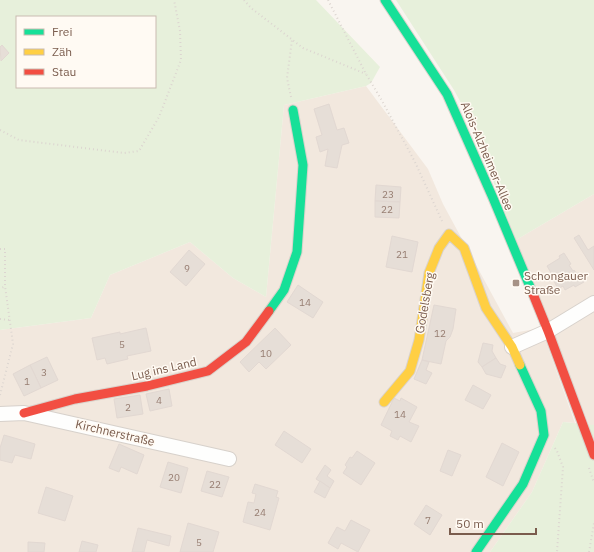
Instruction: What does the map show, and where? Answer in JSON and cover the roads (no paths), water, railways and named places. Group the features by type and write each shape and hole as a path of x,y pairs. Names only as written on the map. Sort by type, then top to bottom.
{"street":[{"name":"Alois-Alzheimer-Allee","path":"385,0 447,94 493,198 548,331 594,455"},
{"name":"Lug ins Land","path":"24,413 75,399 147,386 208,371 246,342 284,290 297,252 303,165 293,110"},
{"name":"Godelsberg","path":"384,402 410,371 419,340 429,273 439,248 448,234 464,248 486,308 512,347"},
{"path":"476,552 524,484 544,435 541,411 512,347 548,331 594,303"},
{"name":"Kirchnerstraße","path":"0,414 24,413 229,459"}],"place":[{"name":"Schongauer Straße","path":"516,283"}]}
